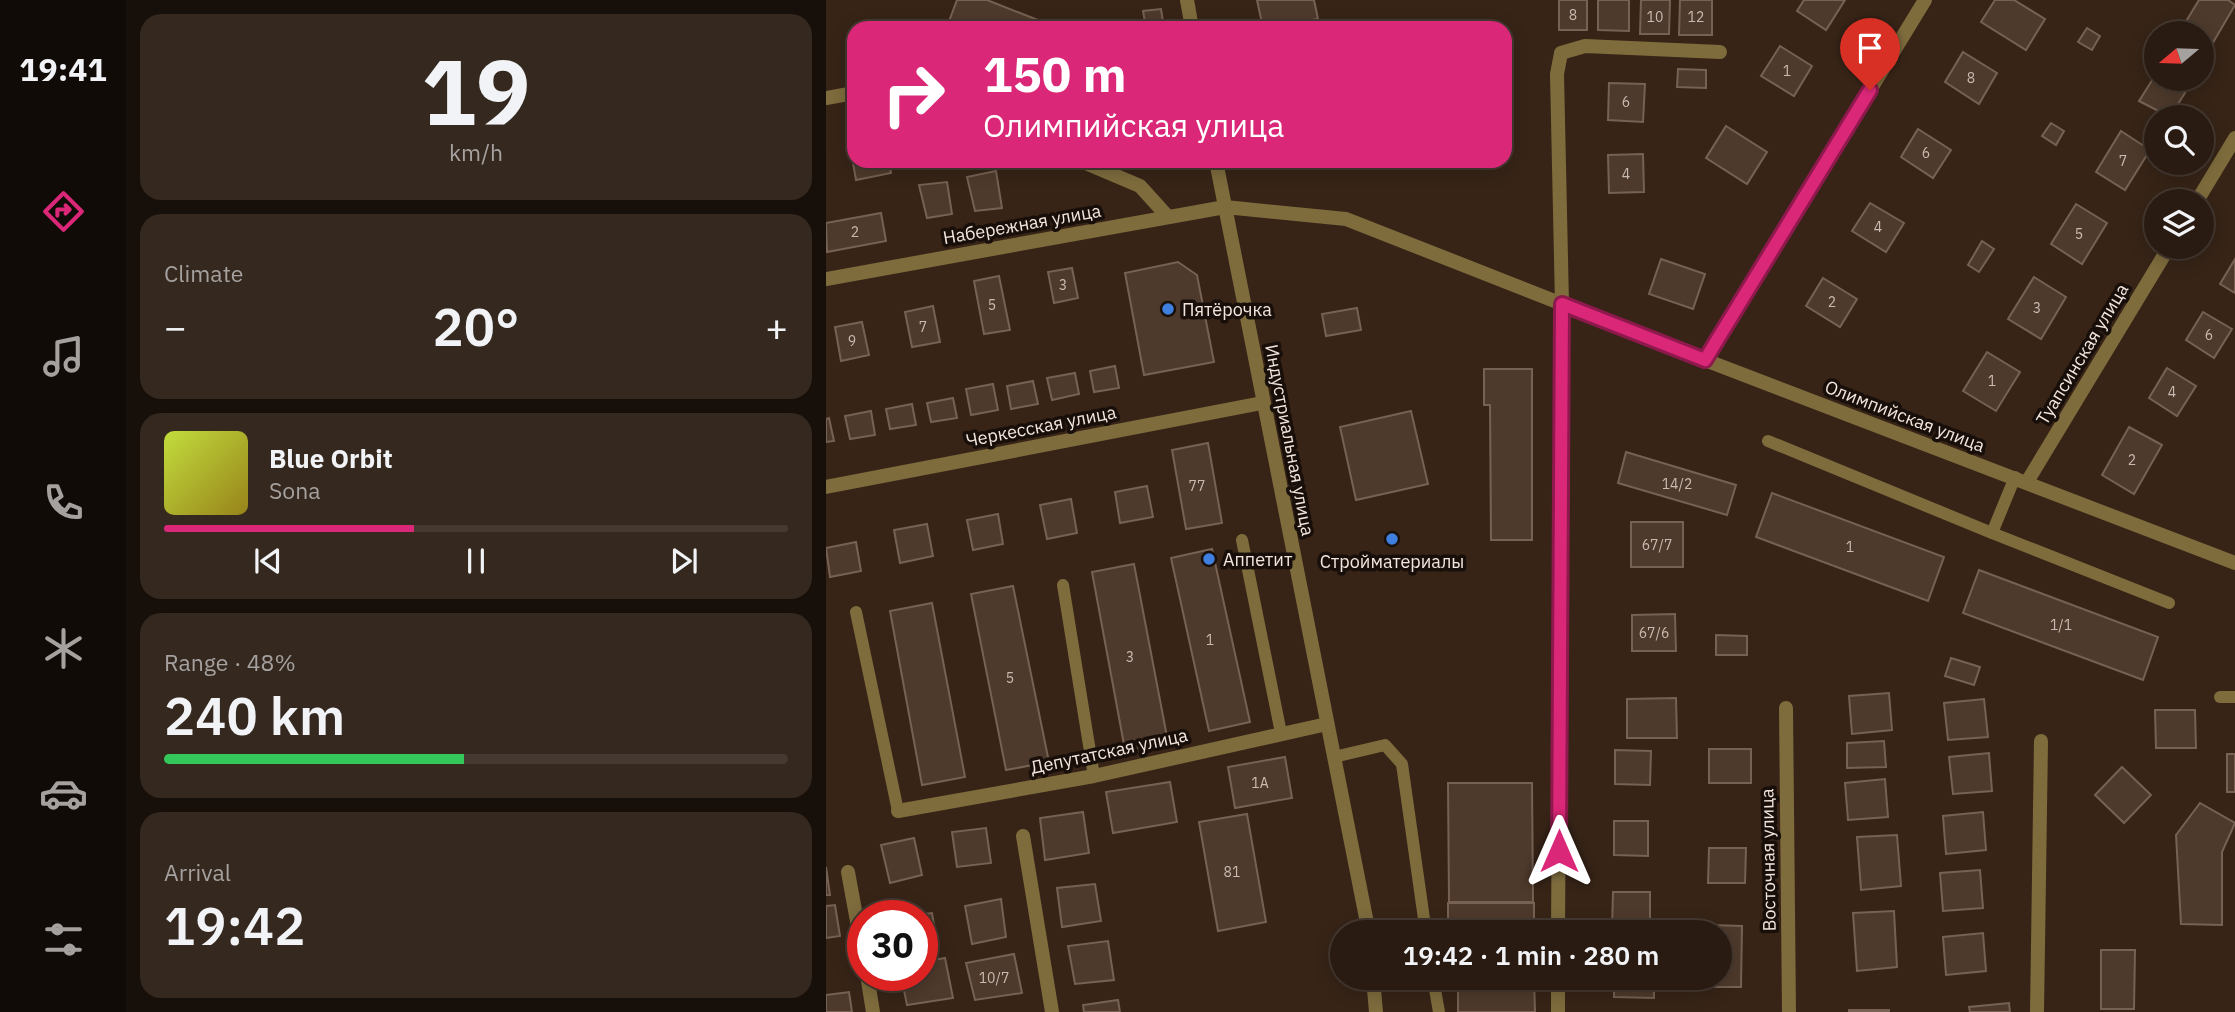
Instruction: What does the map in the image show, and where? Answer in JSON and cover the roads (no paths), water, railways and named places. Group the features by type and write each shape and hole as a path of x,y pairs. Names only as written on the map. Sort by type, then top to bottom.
{"street":[{"path":"1187,0 1191,21"},
{"path":"1705,360 1925,0"},
{"path":"1558,920 1562,304 1557,74 1561,53 1585,46 1720,52"},
{"path":"826,98 847,94"},
{"path":"2204,189 2235,138"},
{"path":"1097,168 1140,187 1168,217"},
{"name":"Индустриальная улица","path":"1217,168 1366,920"},
{"name":"Олимпийская улица","path":"1224,207 1346,219 2235,564"},
{"name":"Набережная улица","path":"826,279 1224,207"},
{"name":"Туапсинская улица","path":"2021,480 2161,259"},
{"name":"Черкесская улица","path":"826,487 1262,403"},
{"name":"Восточная улица","path":"1786,708 1789,1012"},
{"name":"Депутатская улица","path":"898,811 1094,776 1327,724"},
{"path":"2036,1012 2041,741"},
{"path":"1023,836 1052,1012"},
{"path":"848,872 853,900"},
{"path":"1374,990 1376,1012"},
{"path":"1558,990 1558,1012"},
{"path":"869,991 873,1012"}],"lane":[{"path":"1768,441 2169,603"},
{"path":"1992,533 2021,480"},
{"path":"1242,540 1281,733"},
{"path":"1063,586 1094,776"},
{"path":"856,612 898,811"},
{"path":"2220,698 2235,697"},
{"path":"1334,757 1385,745 1402,764 1424,920"},
{"path":"1435,990 1439,1012"}],"place":[{"name":"Пятёрочка","path":"1168,309"},
{"name":"Стройматериалы","path":"1392,539"},
{"name":"Аппетит","path":"1209,559"}]}
